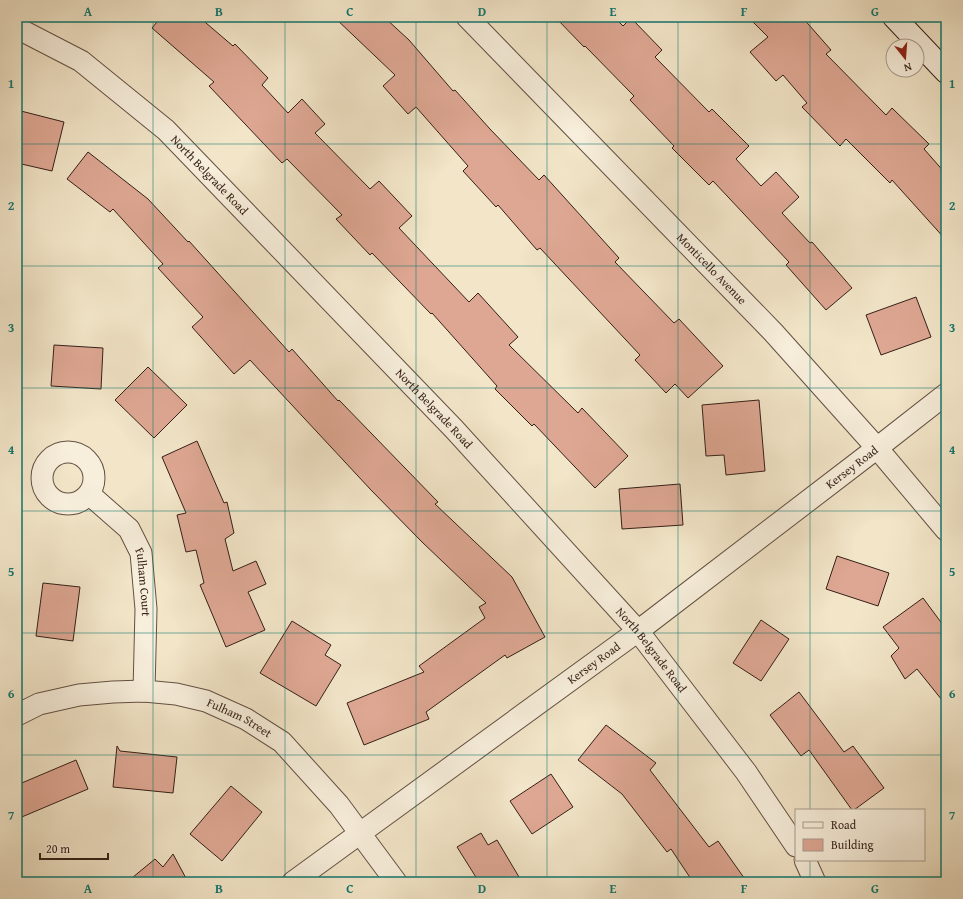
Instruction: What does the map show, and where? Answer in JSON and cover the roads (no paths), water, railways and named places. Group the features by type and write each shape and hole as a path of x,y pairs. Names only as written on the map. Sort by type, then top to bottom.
{"street":[{"name":"Monticello Avenue","path":"467,17 773,332 877,448 946,530"},
{"path":"894,17 946,72"},
{"name":"North Belgrade Road","path":"17,28 81,61 166,130 454,429 638,631 746,772 795,845"},
{"name":"Kersey Road","path":"293,882 638,631 946,394"},
{"name":"Fulham Court","path":"89,494 129,529 141,553 146,609 144,691"},
{"name":"Fulham Street","path":"17,715 39,704 79,695 113,692 144,691 176,694 206,701 246,719 282,742 339,805 396,882"},
{"path":"805,861 815,882"}]}
